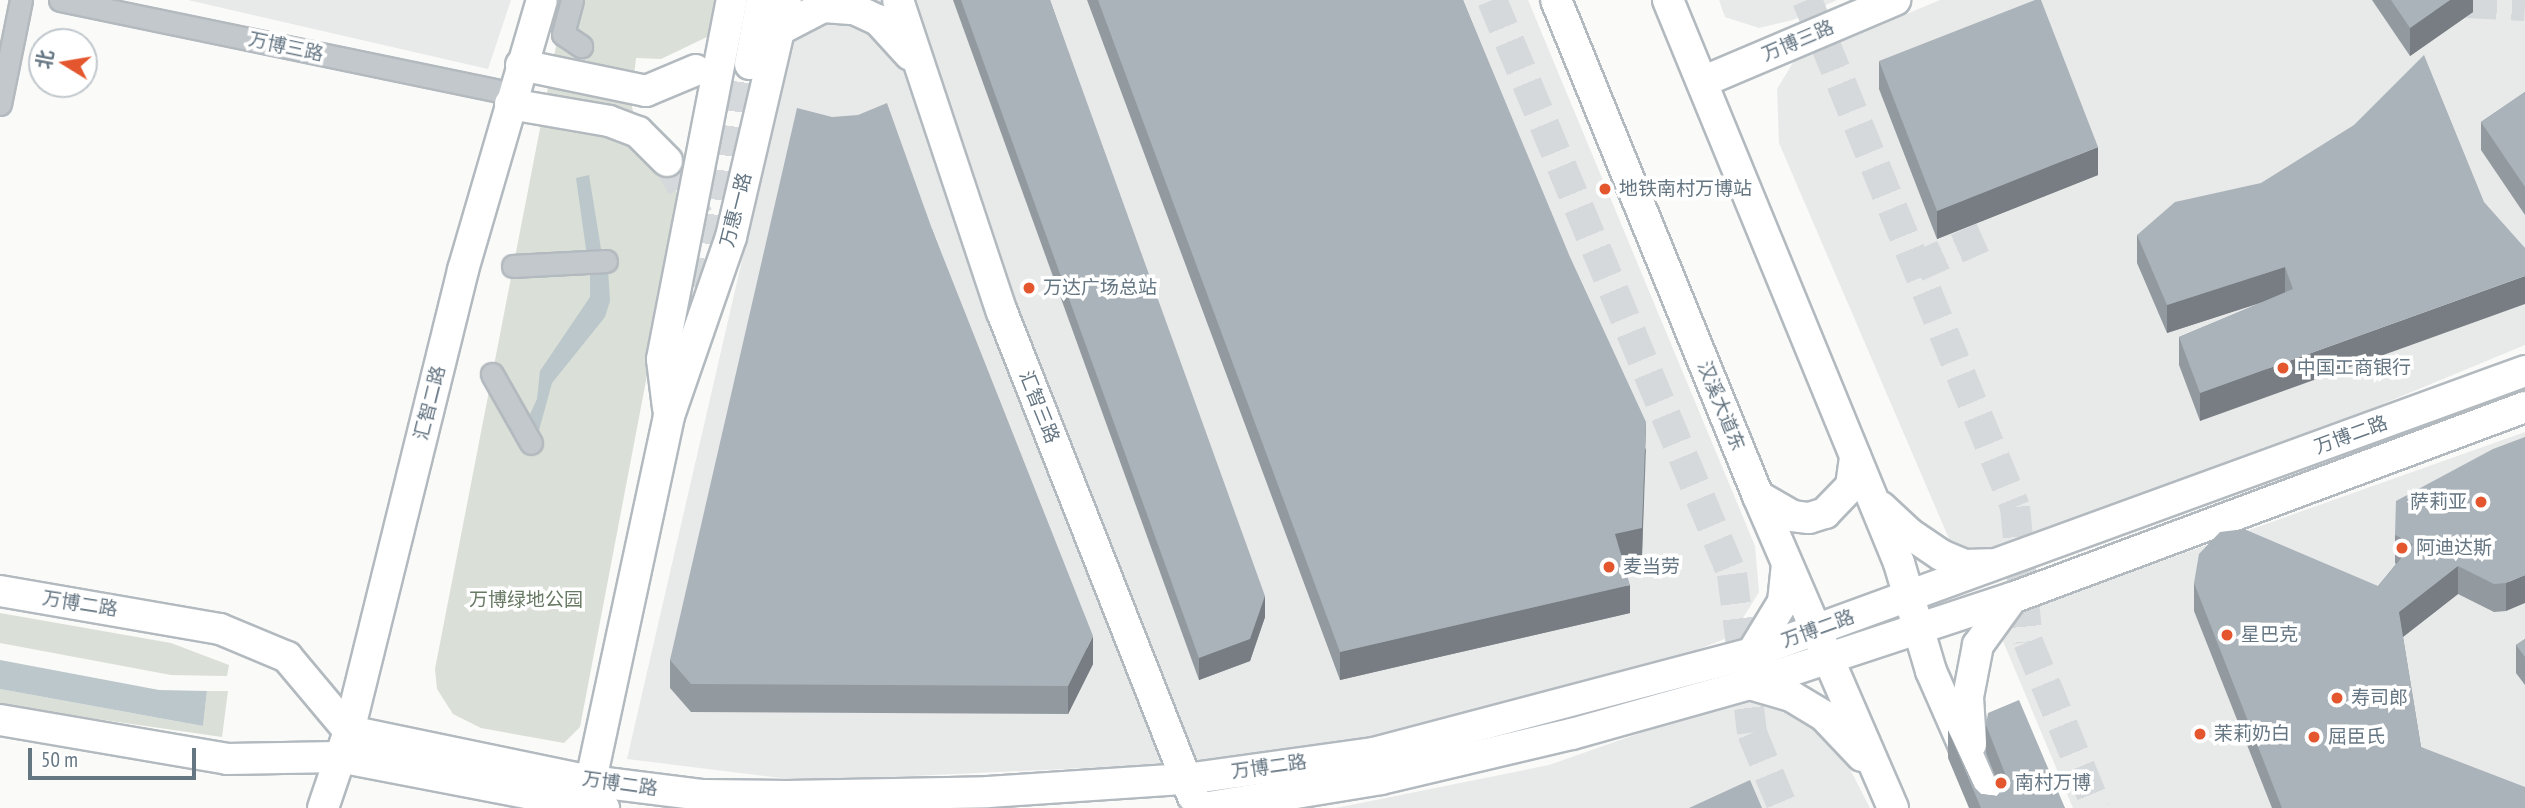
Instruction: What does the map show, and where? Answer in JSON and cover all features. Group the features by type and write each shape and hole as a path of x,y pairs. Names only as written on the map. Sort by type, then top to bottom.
{"street":[{"path":"0,104 21,0"},
{"name":"万博三路","path":"60,0 511,99"},
{"name":"汇智二路","path":"323,808 344,744 463,270 542,0"},
{"path":"572,0 563,34 581,46"},
{"name":"万惠一路","path":"669,415 662,359 732,0"},
{"path":"669,415 719,220 762,0"},
{"name":"万惠一路","path":"591,801 669,415 731,237 786,0"},
{"name":"汇智三路","path":"898,0 915,61 1002,312 1198,808"},
{"name":"汉溪大道东","path":"1556,0 1758,496 1893,808"},
{"path":"1668,0 1874,500 1909,597 1931,671 1992,808"},
{"name":"万博三路","path":"1702,82 1895,0"},
{"path":"777,31 823,7 854,9 878,20 915,61"},
{"path":"521,65 646,90 696,70"},
{"path":"511,99 609,121 638,132 667,161"},
{"path":"513,266 606,261"},
{"name":"万博二路","path":"0,720 227,758 344,744 591,801 703,794 788,796 988,792 1186,779 1374,753 1752,653 2525,371"},
{"path":"492,374 531,443"},
{"name":"万博二路","path":"1204,808 1381,779 1572,734 1750,684 2012,598 2525,407"},
{"path":"1758,496 1792,516 1809,518 1825,513 1851,486 1855,456"},
{"path":"1874,500 1910,534 1941,555 1965,565 2001,564"},
{"path":"1752,653 1783,601 1787,563"},
{"name":"万博二路","path":"0,591 176,619 248,638 287,657 344,744"},
{"path":"1972,765 1970,672 1978,645 2012,598"},
{"path":"1750,684 1791,696 1824,716 1879,776"}],"shaded area":[{"path":"188,0 511,0 488,69"},
{"path":"802,0 1528,0 1755,546 1759,592 1732,636 1655,667 1434,733 1192,763 805,781 627,759"},
{"path":"1719,0 1837,0 1793,20 1759,28 1725,17"},
{"path":"1940,0 2525,0 2525,345 2033,549 1968,549 1950,541 1779,143 1777,89 1794,61"},
{"path":"589,175 602,255 587,256 576,178"},
{"path":"608,269 610,301 605,317 552,383 538,434 526,423 537,399 540,371 590,297 590,272"},
{"path":"2525,432 2525,808 2073,808 2000,634 2018,612"},
{"path":"0,660 159,690 207,691 203,726 0,689"},
{"path":"1760,697 1787,706 1836,742 1870,808 1336,808 1549,765 1737,699"}],"green space":[{"name":"万博绿地公园","path":"565,0 719,0 709,36 661,59 636,58 631,102 641,147 681,197 580,727 564,743 481,728 453,714 437,689 435,669"},
{"path":"0,613 171,643 229,665 227,676 171,675 0,643"},
{"path":"0,689 203,726 207,691 228,691 222,737 0,705"}],"building":[{"path":"961,0 1050,0 1265,596 1250,639 1199,658"},
{"path":"1098,0 1463,0 1570,257 1646,422 1642,528 1615,534 1630,585 1340,652"},
{"path":"2035,0 2041,0 2098,147 1937,211 1879,61"},
{"path":"2391,0 2450,0 2410,28"},
{"path":"2424,55 2484,202 2525,248 2525,276 2200,393 2179,337 2293,289 2285,267 2167,305 2137,235 2175,202 2261,183 2354,125"},
{"path":"2525,92 2525,187 2481,122"},
{"path":"887,103 932,229 1093,636 1068,686 691,684 670,660 797,108 832,117 858,115"},
{"path":"2525,437 2525,575 2506,583 2494,584 2458,566 2399,612 2421,747 2525,787 2525,808 2282,808 2194,583 2199,554 2220,532 2244,529 2378,586 2413,544 2395,535 2396,501 2493,449"},
{"path":"2525,639 2525,657 2516,645"},
{"path":"2019,700 2065,808 1981,808 1948,730 1975,788 1981,794 1997,796 2008,781 1986,725 1988,713"},
{"path":"1750,780 1762,808 1689,808"}],"tunnel":[{"path":"1492,0 1732,574 1752,733 1783,808"},
{"path":"1807,0 2015,507 2028,642 2097,808"},
{"path":"2467,3 2525,6"},
{"path":"705,289 743,33"},
{"path":"667,161 699,217"},
{"path":"1916,267 1983,237"}],"place":[{"name":"地铁南村万博站","path":"1605,189"},
{"name":"万达广场总站","path":"1029,288"},
{"name":"中国工商银行","path":"2283,368"},
{"name":"萨莉亚","path":"2481,502"},
{"name":"阿迪达斯","path":"2402,548"},
{"name":"麦当劳","path":"1609,567"},
{"name":"星巴克","path":"2227,635"},
{"name":"寿司郎","path":"2337,698"},
{"name":"茉莉奶白","path":"2200,734"},
{"name":"屈臣氏","path":"2314,737"},
{"name":"南村万博","path":"2001,783"}]}
